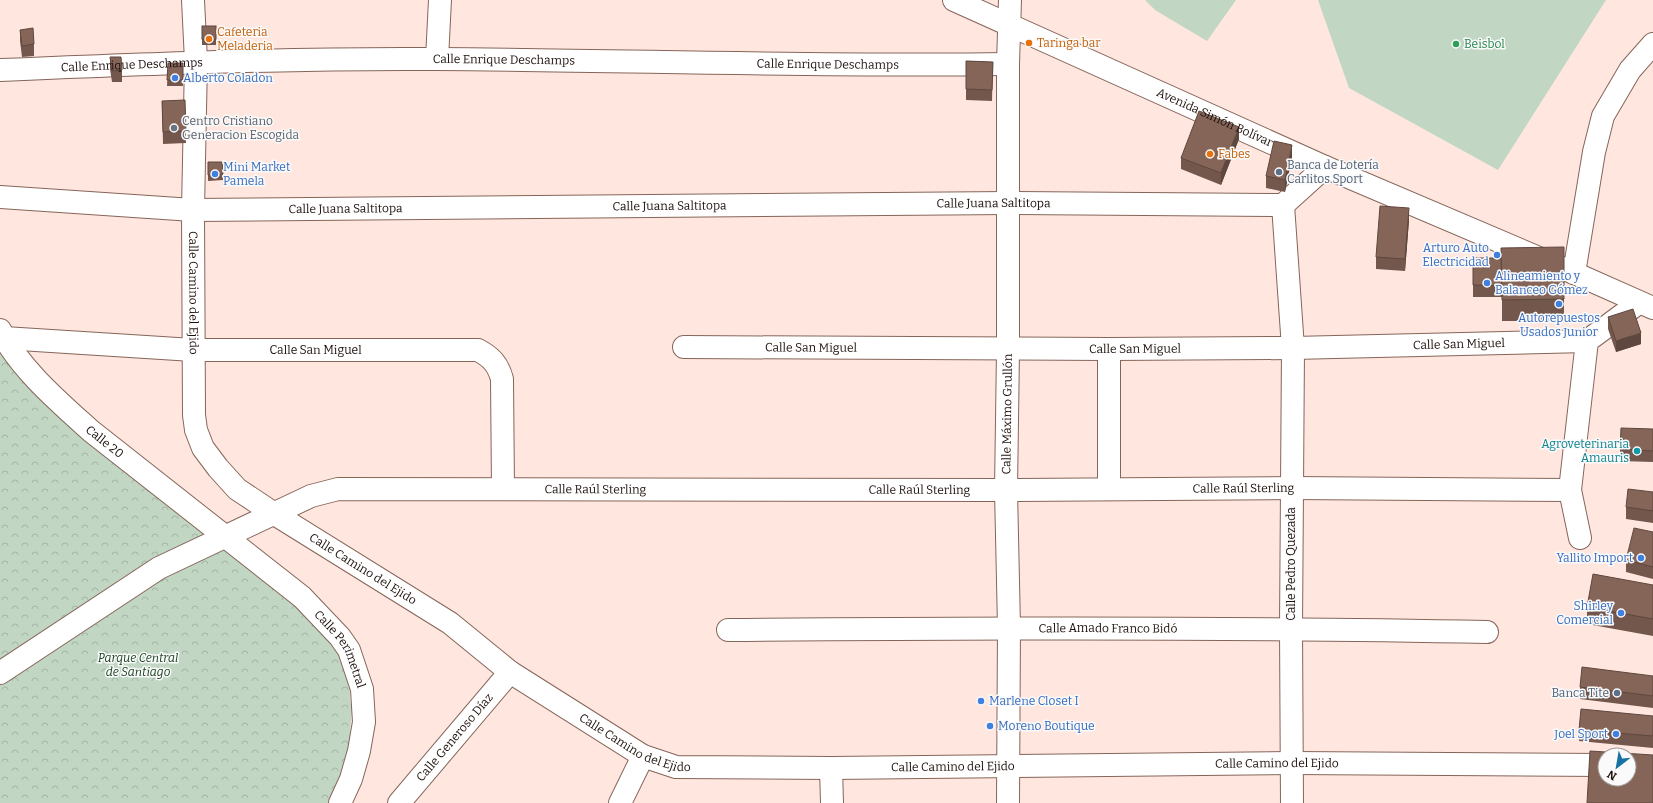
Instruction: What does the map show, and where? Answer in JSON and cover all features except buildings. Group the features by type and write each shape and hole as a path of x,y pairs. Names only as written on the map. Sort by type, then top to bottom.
{"street":[{"name":"Calle Camino del Ejido","path":"193,0 196,61 193,210 194,415 196,430 203,448 218,468 237,489 450,623 510,672 643,756 676,766 831,768 1292,763 1597,765"},
{"path":"437,59 440,0"},
{"name":"Avenida Simón Bolívar","path":"954,0 1325,167 1646,305"},
{"name":"Calle Máximo Grullón","path":"1008,803 1009,627 1006,490 1009,203 1008,64 1010,0"},
{"path":"1574,273 1594,152 1603,116 1630,70 1653,44"},
{"name":"Calle Enrique Deschamps","path":"0,70 196,61 308,59 437,59 901,66 1008,64"},
{"path":"1283,205 1325,167"},
{"name":"Calle Juana Saltitopa","path":"0,197 193,210 1009,203 1283,205"},
{"name":"Calle Pedro Quezada","path":"1283,205 1293,348 1291,628 1292,803"},
{"path":"1580,538 1570,490 1587,341 1646,305"},
{"name":"Calle San Miguel","path":"2,334 193,350 478,350 486,354 494,361 499,368 502,379 503,489"},
{"name":"Calle 20","path":"2,334 30,372 51,395 70,412 225,536"},
{"name":"Calle San Miguel","path":"684,347 1008,350 1293,348 1587,341"},
{"path":"1109,349 1109,489"},
{"name":"Calle Raúl Sterling","path":"0,672 159,568 311,496 338,489 1006,490 1292,488 1570,490"},
{"name":"Calle Perimetral","path":"225,536 302,597 340,637 350,650 362,689 364,722 351,779 340,803"},
{"name":"Calle Amado Franco Bidó","path":"728,630 1009,627 1291,628 1487,632"},
{"name":"Calle Generoso Díaz","path":"399,803 510,672"},
{"path":"620,803 643,756"},
{"path":"831,768 832,803"}],"green space":[{"path":"1145,0 1236,0 1207,41 1155,10"},
{"name":"Beisbol","path":"1318,0 1606,0 1498,170 1349,88"},
{"name":"Parque Central de Santiago","path":"0,330 30,372 349,650 350,700 352,709 350,731 351,779 340,803 0,803"}],"place":[{"name":"Cafeteria Meladeria","path":"209,39"},
{"name":"Taringa bar","path":"1029,43"},
{"name":"Beisbol","path":"1456,44"},
{"name":"Alberto Coladon","path":"175,78"},
{"name":"Centro Cristiano Generacion Escogida","path":"174,128"},
{"name":"Fabes","path":"1210,154"},
{"name":"Banca de Lotería Carlitos Sport","path":"1279,172"},
{"name":"Mini Market Pamela","path":"215,174"},
{"name":"Arturo Auto Electricidad","path":"1497,255"},
{"name":"Alineamiento y Balanceo Gómez","path":"1487,283"},
{"name":"Autorepuestos Usados Junior","path":"1559,304"},
{"name":"Agroveterinaria Amauris","path":"1637,451"},
{"name":"Yallito Import","path":"1641,558"},
{"name":"Shirley Comercial","path":"1621,613"},
{"name":"Banca Tite","path":"1617,693"},
{"name":"Marlene Closet I","path":"981,701"},
{"name":"Moreno Boutique","path":"990,726"},
{"name":"Joel Sport","path":"1616,734"}]}
